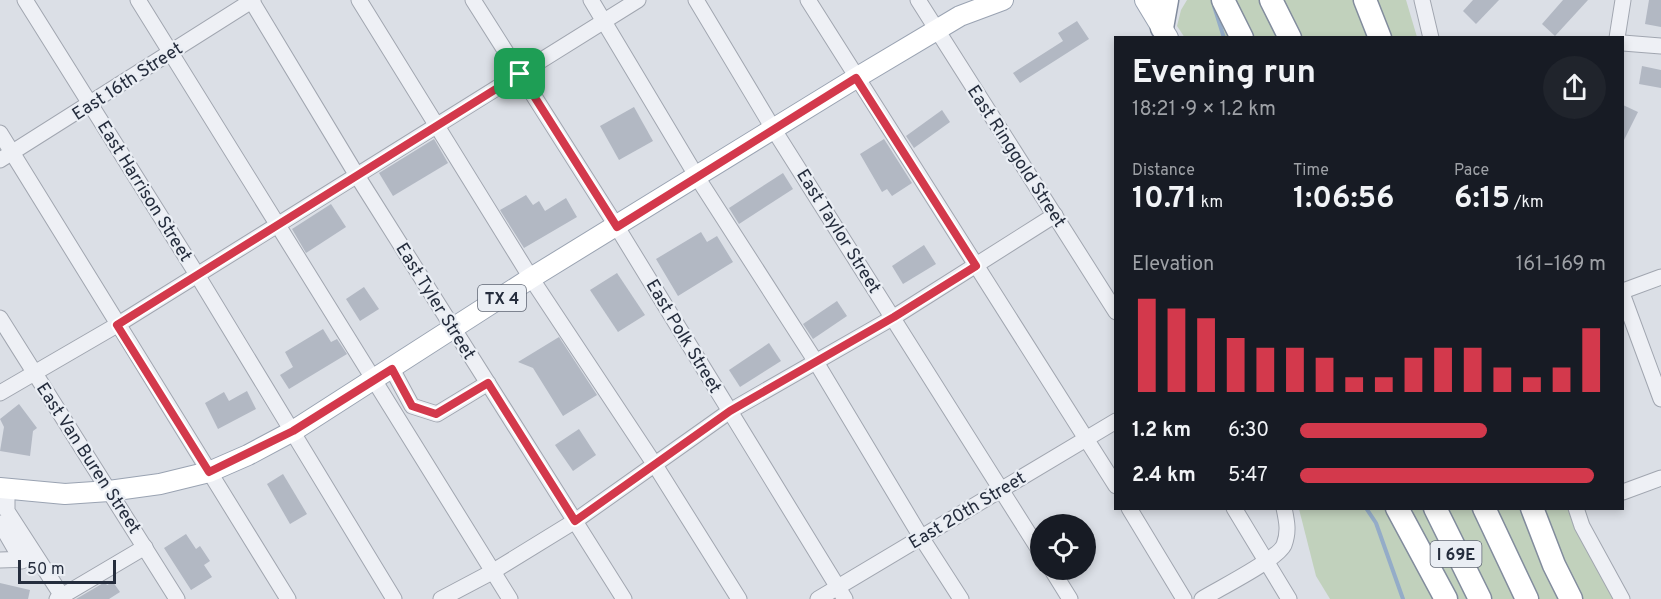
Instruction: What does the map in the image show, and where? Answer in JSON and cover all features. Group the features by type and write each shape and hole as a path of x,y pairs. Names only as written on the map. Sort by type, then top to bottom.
{"highway":[{"path":"1165,33 1167,0"},
{"path":"1223,0 1241,36"},
{"path":"1271,0 1289,36"},
{"path":"1365,0 1379,36"},
{"path":"1398,510 1446,599"},
{"name":"I 69E","path":"1436,510 1479,599"},
{"name":"I 69E","path":"1485,510 1527,599"},
{"path":"1533,510 1554,565 1571,599"}],"main road":[{"name":"TX 4","path":"960,16 976,0"},
{"name":"TX 4","path":"3,489 65,494 160,484 209,472 293,431 454,330 531,278 856,78 960,16 1003,0"},
{"path":"1145,0 1165,33"}],"street":[{"name":"East Harrison Street","path":"25,0 196,273 394,599"},
{"path":"138,0 510,599"},
{"name":"East 16th Street","path":"6,157 91,105 252,0"},
{"name":"East Tyler Street","path":"252,0 356,174 624,599"},
{"path":"359,0 531,278 655,465 739,599"},
{"name":"East Polk Street","path":"473,0 617,227 841,593"},
{"path":"591,0 697,177 816,362 961,599"},
{"path":"0,393 117,325 196,273 638,0"},
{"name":"East Taylor Street","path":"696,0 774,130 1030,536"},
{"path":"808,0 1114,483"},
{"name":"East Ringgold Street","path":"918,0 935,31 1114,309"},
{"path":"1422,0 1431,36"},
{"path":"1617,36 1623,0"},
{"path":"1624,43 1661,46"},
{"path":"0,133 6,157 117,325 288,599"},
{"path":"441,599 492,572 575,521 730,411 894,317 1055,215"},
{"path":"1624,291 1661,277"},
{"path":"1624,298 1657,371 1661,399"},
{"name":"East Van Buren Street","path":"0,318 177,599"},
{"path":"392,369 412,406 436,414 488,383"},
{"name":"East 20th Street","path":"818,599 841,593 921,537 1114,423"},
{"path":"1624,492 1661,478"},
{"path":"3,489 7,511 29,559"},
{"path":"1131,510 1184,599"},
{"path":"1235,510 1289,599"},
{"path":"1202,599 1265,562 1283,548 1289,528 1284,510"},
{"path":"1577,510 1582,526 1623,599"},
{"path":"0,523 61,598 145,547"},
{"path":"0,560 29,559"},
{"path":"1058,580 1070,599"}],"green space":[{"path":"1187,0 1406,0 1417,36 1184,36 1177,26 1181,10"},
{"path":"1299,510 1570,510 1617,599 1330,599 1316,576"}],"building":[{"path":"1473,0 1499,0 1476,24 1463,11"},
{"path":"1563,0 1588,0 1555,36 1542,24"},
{"path":"1649,0 1661,0 1661,27 1645,24"},
{"path":"1077,21 1089,39 1020,83 1013,73 1063,41 1058,33"},
{"path":"1642,66 1661,70 1661,88 1639,84"},
{"path":"1624,105 1638,112 1624,140"},
{"path":"634,107 653,141 619,160 600,126"},
{"path":"942,110 950,122 914,148 906,136"},
{"path":"434,139 448,163 393,196 379,173"},
{"path":"884,139 912,183 892,196 887,189 882,192 860,154"},
{"path":"783,173 793,189 739,224 729,208"},
{"path":"526,195 533,205 539,201 545,211 566,198 577,217 524,248 500,210"},
{"path":"331,204 346,227 306,253 292,229"},
{"path":"701,232 707,242 717,236 733,262 678,296 656,259"},
{"path":"924,245 936,264 903,284 892,266"},
{"path":"617,273 645,315 618,332 590,290"},
{"path":"364,287 379,309 360,321 346,299"},
{"path":"837,301 847,316 813,339 803,324"},
{"path":"323,329 331,342 337,339 347,354 289,389 280,375 293,367 285,352"},
{"path":"559,337 597,395 563,416 533,368 518,362"},
{"path":"769,343 781,361 740,387 729,370"},
{"path":"247,391 256,409 218,429 205,403 224,392 229,401"},
{"path":"19,404 37,428 33,431 30,456 0,451 4,427 0,419"},
{"path":"579,429 596,455 573,471 555,445"},
{"path":"283,474 307,514 290,524 267,484"},
{"path":"186,534 196,549 200,546 210,561 204,565 212,577 191,590 164,548"},
{"path":"105,582 107,585 113,582 120,592 109,599 76,599"},
{"path":"0,583 30,590 28,599 0,599"}],"waterway":[{"path":"1214,6 1223,36"},
{"path":"1367,510 1376,523 1403,599"}],"route":[{"path":"520,74 617,227 856,78 976,266 894,317 730,411 575,521 488,383 436,414 412,406 392,369 293,431 248,455 209,472 117,325 196,273 520,74"}]}
